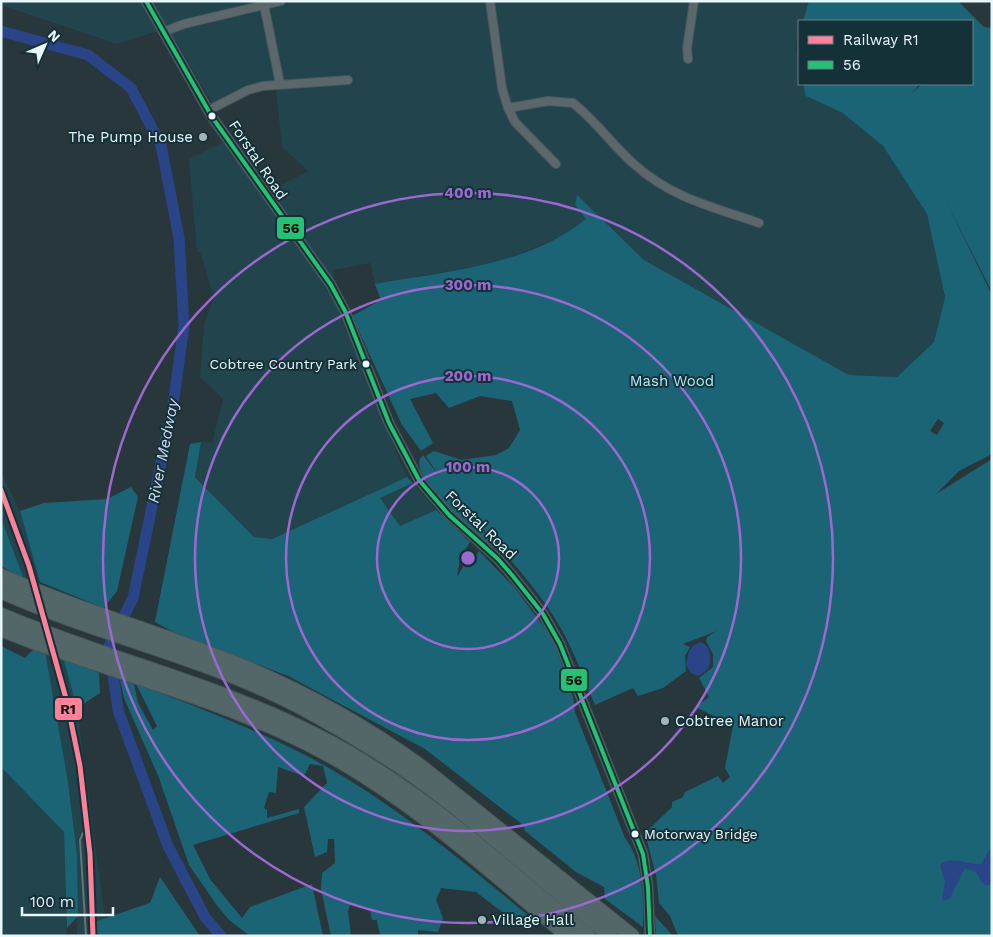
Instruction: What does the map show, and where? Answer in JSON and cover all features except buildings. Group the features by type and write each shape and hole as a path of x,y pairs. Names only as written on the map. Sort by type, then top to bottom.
{"highway":[{"path":"1,576 51,597 62,611"},
{"path":"1,591 29,604 62,611 184,651 245,668 305,695 392,746 496,826 632,936"},
{"path":"1,615 65,640 85,654 270,714 316,735 363,762 429,806 588,936"},
{"path":"1,629 70,655 85,654"},
{"path":"184,651 296,705 364,743 440,795 610,936"},
{"path":"175,684 324,752 386,791 568,936"}],"street":[{"name":"Forstal Road","path":"146,1 208,110 275,209 331,285 345,311 389,423 419,480 449,515 498,559 552,627 640,847 646,871 650,936"},
{"path":"163,32 173,27 281,1"},
{"path":"490,1 502,88 508,108 515,122 556,164"},
{"path":"688,60 687,48 694,1"},
{"path":"264,5 280,84"},
{"path":"208,110 248,90 280,84 348,80"},
{"path":"508,108 548,102 573,103 634,164 663,187 687,199 759,223"}],"shaded area":[{"path":"1,1 809,1 803,20 798,20 796,49 798,50 798,85 832,85 883,146 927,214 945,297 934,342 897,377 849,375 644,260 577,196 575,205 587,219 569,233 501,262 375,284 370,263 333,270 341,317 407,477 272,539 254,537 195,476 201,442 212,443 223,399 200,377 204,324 214,298 200,252 197,253 189,159 223,142 268,192 308,171 282,147 275,82 248,84 212,103 168,28 117,44 1,5","holes":["287,218 321,262 314,266 275,220"]},
{"path":"1,472 20,511 40,582 24,579 1,518"},
{"path":"413,483 436,510 400,526 380,498"},
{"path":"35,648 63,658 77,708 105,918 104,936 77,936 77,854 68,782"},
{"path":"1,767 64,832 66,936 1,936"}],"green space":[{"name":"Mash Wood","path":"809,1 958,1 984,27 992,28 992,292 946,201 992,295 992,454 959,471 936,494 992,459 992,936 678,936 670,916 659,903 656,875 645,833 672,807 672,802 683,797 685,792 718,776 723,783 730,777 725,768 733,726 696,707 709,697 699,678 713,667 713,654 706,641 707,637 717,631 683,644 690,647 685,656 686,671 663,688 638,696 633,688 595,705 565,636 536,591 481,527 495,550 446,505 423,476 419,464 423,455 439,476 426,456 434,451 462,460 496,455 509,448 520,430 512,401 480,396 449,408 436,393 410,399 433,443 421,451 402,425 352,316 381,300 375,284 458,270 512,257 539,247 563,235 586,219 575,205 577,195 644,260 849,375 897,377 934,342 945,297 927,214 883,146 843,113 806,96 803,85 919,85 911,94 921,85 973,85 973,20 803,20","holes":["938,419 944,423 937,435 930,431"]},
{"path":"201,442 195,477 254,537 272,539 407,477 413,483 380,498 400,526 436,510 470,542 460,558 457,577 464,565 467,566 479,551 514,587 553,639 573,697 575,712 625,838 636,858 641,881 643,927 605,899 604,887 576,872 525,831 523,825 425,749 288,676 173,632 155,622 190,444"},
{"path":"131,487 138,497 117,591 104,608 40,582 20,511 44,503 107,499"},
{"path":"1,518 24,579 1,566"},
{"path":"1,646 25,658 35,648 45,651 68,782 77,854 78,916 67,928 64,832 1,767"},
{"path":"63,658 99,673 100,693 77,708"},
{"path":"120,680 134,684 138,703 153,730 157,726 136,684 258,732 330,769 362,788 423,831 540,925 523,928 476,892 441,888 436,900 443,918 438,932 418,930 418,936 380,936 377,920 372,920 370,910 350,905 348,911 351,936 331,936 321,889 322,873 335,863 334,839 328,839 327,852 315,857 304,807 327,783 323,766 310,764 304,776 278,767 276,793 269,792 264,808 267,810 267,818 299,809 299,813 193,845 210,879 242,918 250,907 312,884 323,936 250,936 229,920 189,865 159,778 124,698"},
{"path":"160,877 200,936 96,936 97,921 150,903"},
{"path":"655,916 673,936 656,936"}],"water":[{"path":"701,642 707,646 710,664 703,674 698,676 691,673 686,665 689,651 694,645"},
{"path":"992,846 991,884 989,886 984,884 976,872 965,868 950,898 943,901 945,882 940,866 942,863 952,860 981,864"}],"waterway":[{"name":"River Medway","path":"1,31 88,55 131,88 161,145 179,238 184,326 173,405 133,598 109,646 118,710 168,846 205,917 221,936"}],"railway":[{"path":"83,833 80,840 86,936"}],"rail line":[{"name":"R1","path":"1,490 29,566 67,702 80,766 90,854 93,936"}],"transit line":[{"name":"56","path":"146,1 212,117 331,285 345,311 389,423 419,480 449,515 498,559 512,575 543,614 560,644 643,854 648,887 650,936"}],"place":[{"name":"The Pump House","path":"203,137"},
{"name":"Cobtree Country Park","path":"366,364"},
{"name":"Cobtree Manor","path":"665,721"},
{"name":"Motorway Bridge","path":"635,834"},
{"name":"Village Hall","path":"482,920"}]}
